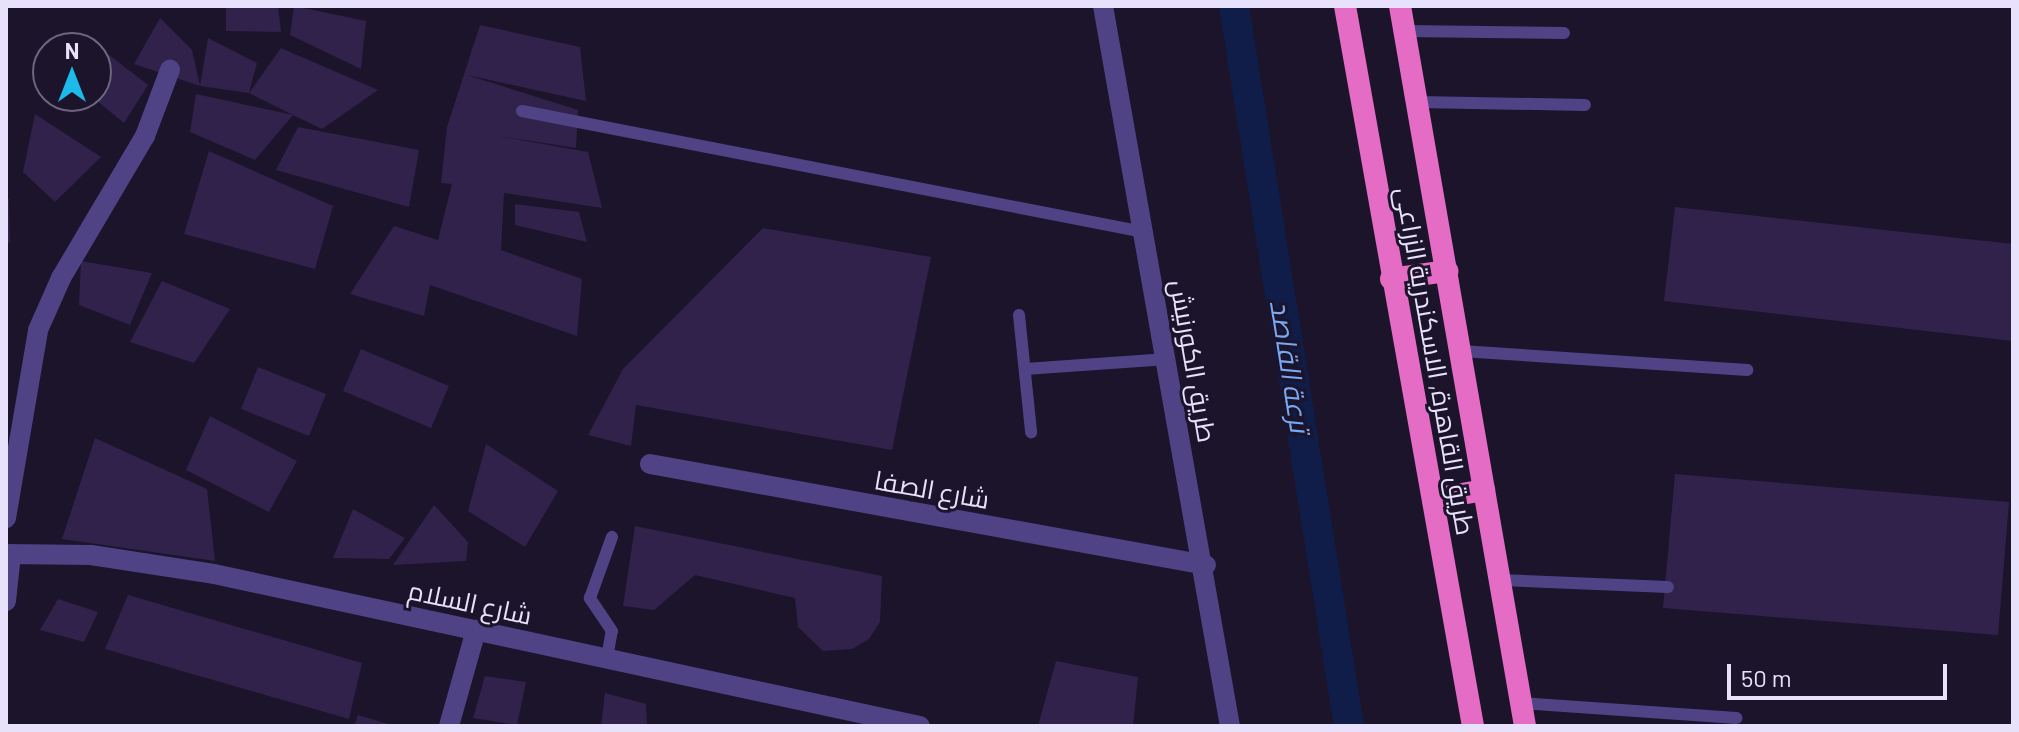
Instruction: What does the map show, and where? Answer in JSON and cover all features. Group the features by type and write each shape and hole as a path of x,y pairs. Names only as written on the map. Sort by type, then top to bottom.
{"highway":[{"name":"طريق القاهرة, الاسكندرية الزراعى","path":"1345,6 1391,279 1473,726"},
{"name":"طريق القاهرة, الاسكندرية الزراعى","path":"1400,6 1525,726"},
{"path":"1391,279 1447,271"},
{"path":"1433,499 1484,490"}],"street":[{"name":"طريق الكورنيش","path":"1103,6 1206,565 1230,726"},
{"path":"6,518 38,330 61,278 145,136 170,70"},
{"name":"شارع الصفا","path":"650,464 1206,565"},
{"path":"6,601 8,554"},
{"name":"شارع السلام","path":"8,554 91,555 155,564 920,726"},
{"path":"449,726 476,630"}],"lane":[{"path":"1405,31 1564,33"},
{"path":"1417,102 1585,105"},
{"path":"522,111 1144,232"},
{"path":"1019,315 1031,432"},
{"path":"1461,351 1747,370"},
{"path":"1025,369 1168,359"},
{"path":"607,658 612,631 593,606 591,588 612,537"},
{"path":"1500,580 1668,587"},
{"path":"1521,703 1736,718"}],"building":[{"path":"226,6 278,6 281,32 226,31"},
{"path":"294,6 366,21 361,69 290,35"},
{"path":"160,18 192,50 200,86 134,64"},
{"path":"480,25 580,47 586,101 467,75 578,110 576,148 498,136 588,152 602,208 504,193 501,250 582,279 577,336 430,285 424,316 350,294 394,226 438,240 452,184 441,183 447,127"},
{"path":"208,38 257,63 249,93 200,86"},
{"path":"281,48 378,90 322,129 249,93"},
{"path":"112,57 148,85 124,123 111,112"},
{"path":"196,94 293,115 255,160 190,132"},
{"path":"35,114 101,157 55,202 23,172"},
{"path":"298,127 419,150 409,207 276,170"},
{"path":"209,151 333,206 315,269 184,234"},
{"path":"6,199 9,199 10,243 6,241"},
{"path":"515,204 579,212 587,242 515,225"},
{"path":"1675,207 2013,244 2013,341 1664,301"},
{"path":"763,228 931,257 892,450 636,405 631,446 588,435 623,369"},
{"path":"81,261 152,273 130,325 79,305"},
{"path":"162,281 230,309 194,363 130,342"},
{"path":"361,349 449,386 431,428 343,391"},
{"path":"258,367 326,394 309,436 241,409"},
{"path":"210,416 297,461 269,512 186,470"},
{"path":"95,438 207,489 215,561 62,539"},
{"path":"486,444 558,491 525,547 468,511"},
{"path":"1675,474 2009,502 1998,635 1663,608"},
{"path":"434,505 468,542 466,561 393,565"},
{"path":"353,509 405,538 389,559 333,558"},
{"path":"635,526 882,576 880,622 869,639 852,649 823,651 798,627 795,598 695,575 654,610 623,606"},
{"path":"128,595 362,663 349,719 105,649"},
{"path":"58,599 98,612 84,642 40,630"},
{"path":"1056,661 1138,677 1133,726 1038,726"},
{"path":"485,676 526,682 517,725 473,718"},
{"path":"605,693 646,704 647,726 601,726"},
{"path":"358,715 391,725 354,726"}],"waterway":[{"name":"ترعة القاصد","path":"1234,6 1349,726"}]}
